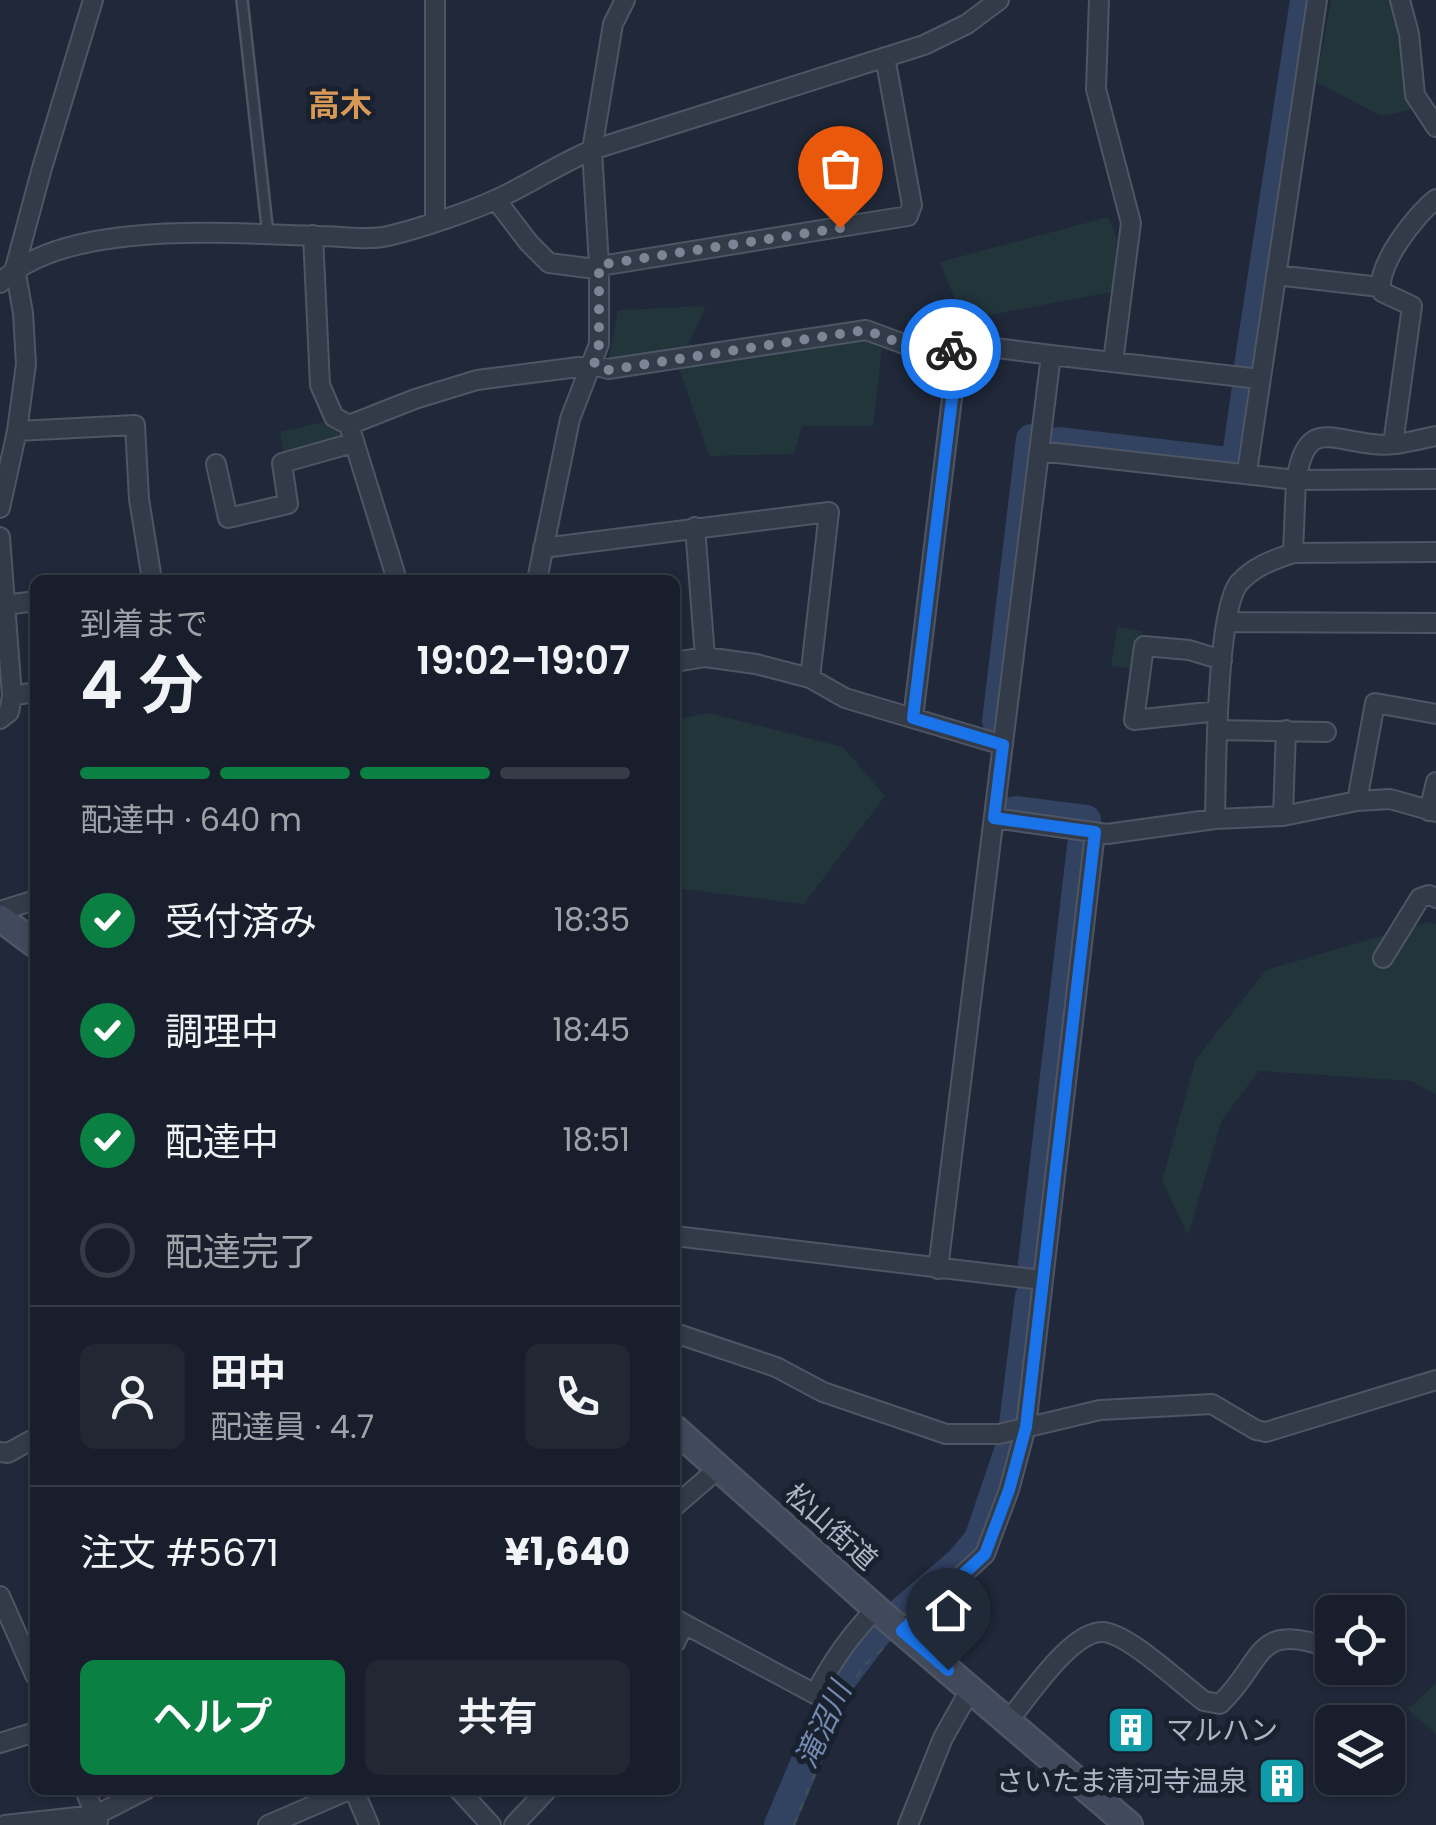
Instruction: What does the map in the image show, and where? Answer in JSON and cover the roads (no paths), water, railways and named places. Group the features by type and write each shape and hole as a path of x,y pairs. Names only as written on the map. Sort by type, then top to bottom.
{"main road":[{"path":"0,915 30,940"},
{"name":"松山街道","path":"680,1433 889,1620 1130,1825"}],"street":[{"path":"0,508 17,431 26,364 16,268 93,0"},
{"path":"435,0 435,220"},
{"path":"538,575 570,419 599,344 592,150 612,24 624,0"},
{"path":"0,284 16,268 57,252 120,236 159,233 384,237 496,200 553,166 592,150 924,44 967,24 999,0"},
{"path":"1099,0 1096,89 1132,223 1113,362"},
{"path":"1247,472 1318,0"},
{"path":"1400,0 1409,34 1414,95 1436,126"},
{"path":"496,200 549,262 588,268 908,216 912,205 885,57"},
{"path":"1393,444 1412,306 1382,292 1379,282 1387,259 1436,199"},
{"path":"312,236 320,385 334,417 351,434 396,575"},
{"path":"1276,275 1380,287"},
{"path":"216,464 228,518 288,504 282,463 351,434 415,399 477,380 594,365 608,370 866,330 912,348 958,349 965,344 1260,379"},
{"path":"913,718 958,349"},
{"path":"938,1268 1050,355"},
{"path":"17,431 135,425 138,499 151,575"},
{"path":"1292,553 1296,480 1301,453 1308,444 1342,436 1371,444 1393,444 1436,436"},
{"path":"1039,451 1296,480 1436,479"},
{"path":"542,548 829,512 810,678"},
{"path":"696,527 705,657"},
{"path":"0,537 12,696 9,712 0,718"},
{"path":"1215,819 1222,660 1231,598 1238,584 1260,565 1292,553 1436,552"},
{"path":"4,600 30,601"},
{"path":"1228,622 1436,624"},
{"path":"1222,660 1188,650 1144,646 1134,720 1218,721 1326,732"},
{"path":"680,661 705,657 756,664 810,678 845,698 1003,745"},
{"path":"12,696 30,693"},
{"path":"1357,801 1375,703 1436,714"},
{"path":"1283,816 1286,730"},
{"path":"994,818 1107,834 1215,819 1283,816 1357,801 1390,800 1433,812 1436,782"},
{"path":"680,1621 814,1694 852,1632 889,1620 985,1554 1009,1490 1026,1427 1095,832"},
{"path":"1383,958 1420,898 1435,896"},
{"path":"0,915 30,902"},
{"path":"680,1237 1042,1280"},
{"path":"680,1335 776,1366 823,1392 946,1434 999,1434 1100,1410 1212,1404 1266,1432 1436,1380"},
{"path":"0,1452 30,1441"},
{"path":"680,1502 719,1468"},
{"path":"0,1596 30,1664"},
{"path":"1008,1721 1068,1650 1082,1638 1102,1632 1122,1638 1204,1701 1220,1704 1263,1647 1284,1639 1315,1642"},
{"path":"908,1825 943,1738 970,1690"},
{"path":"0,1743 30,1734"},
{"path":"88,1795 98,1820"},
{"path":"5,1825 98,1820 137,1795"},
{"path":"268,1825 287,1821 342,1795"},
{"path":"354,1795 369,1825"},
{"path":"464,1795 491,1825"},
{"path":"514,1825 542,1795"}],"lane":[{"path":"242,0 268,235"}],"waterway":[{"path":"1249,366 1305,0"},
{"path":"1058,442 1236,463 1247,387"},
{"path":"997,721 1031,439"},
{"path":"1015,811 1086,820"},
{"name":"滝沼川","path":"1033,1263 1082,846"},
{"name":"滝沼川","path":"1014,1424 1030,1296"},
{"name":"滝沼川","path":"779,1825 839,1683 877,1633 960,1562 979,1539 1012,1442"}],"place":[{"name":"マルハン","path":"1131,1730"},
{"name":"さいたま清河寺温泉","path":"1282,1781"}],"district":[{"name":"高木","path":"340,104"}]}
